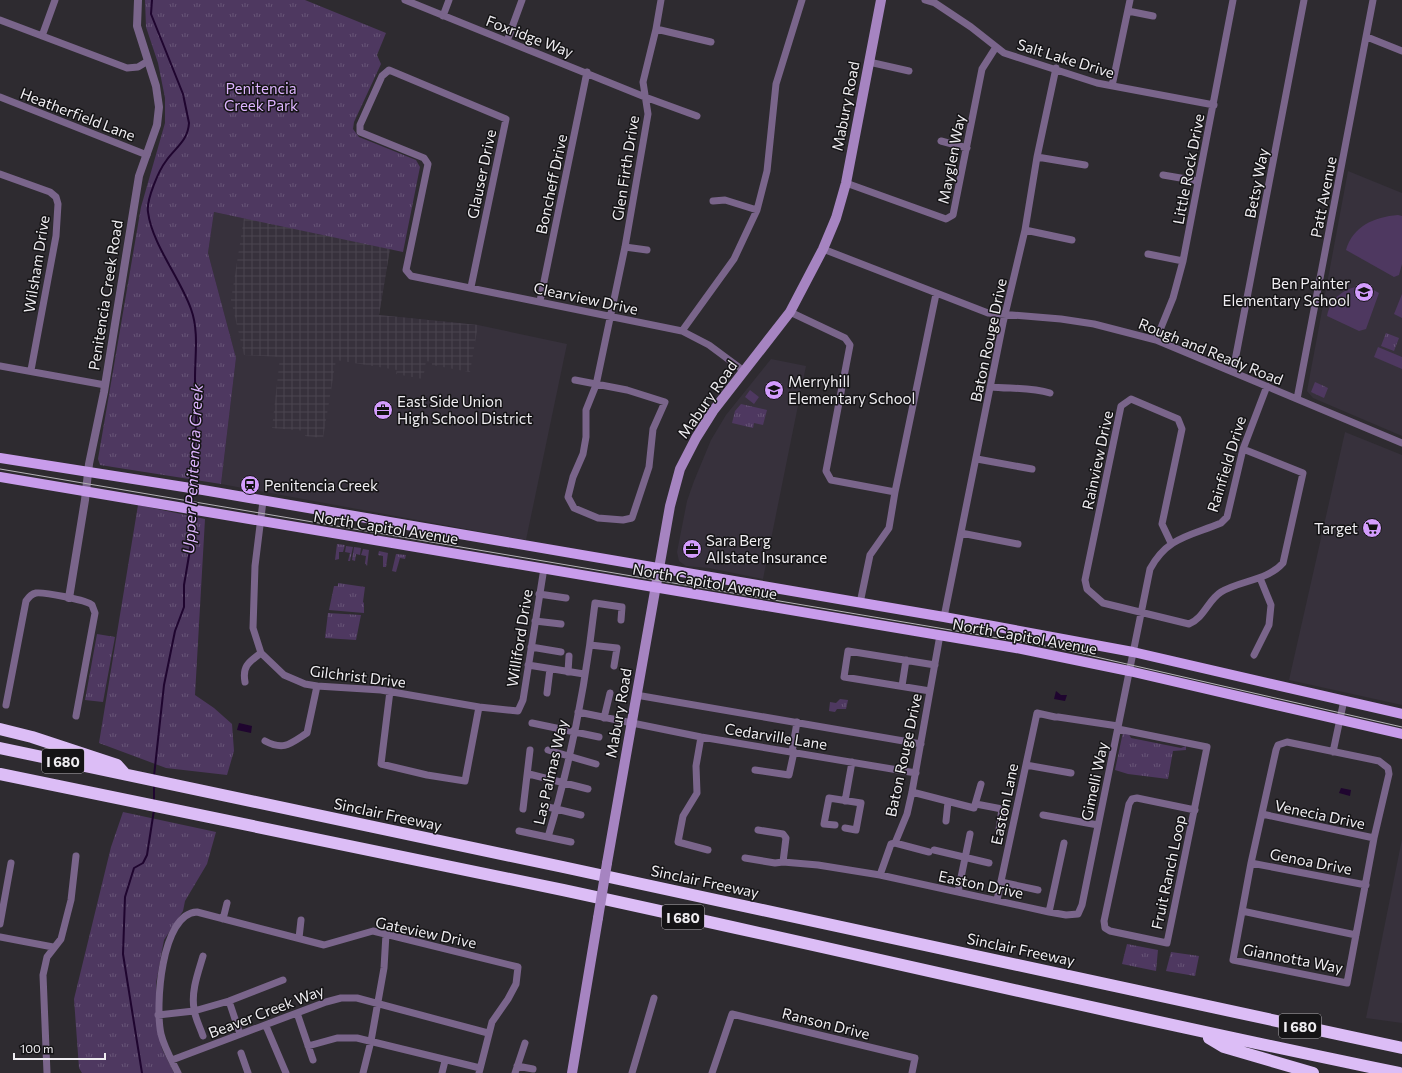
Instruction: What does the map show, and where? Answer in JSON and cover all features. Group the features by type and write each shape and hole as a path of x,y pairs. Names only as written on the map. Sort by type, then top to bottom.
{"highway":[{"path":"0,729 32,737 117,765 130,776"},
{"name":"Sinclair Freeway","path":"0,748 570,868 1402,1048"},
{"name":"I 680","path":"0,774 163,806 565,891 1201,1033 1399,1073"},
{"path":"1198,1004 1402,1040"},
{"path":"1201,1033 1224,1047 1313,1073"}],"main road":[{"name":"Mabury Road","path":"572,1073 655,588 670,506 680,470 696,438 710,416 790,312 823,249 836,218 846,183 880,0"},
{"name":"North Capitol Avenue","path":"0,458 203,490 659,569 944,616 1133,652 1402,714"},
{"name":"North Capitol Avenue","path":"0,477 940,635 1129,671 1402,734"}],"street":[{"path":"42,36 55,0"},
{"name":"Penitencia Creek Road","path":"69,598 88,472 129,246 133,206 139,176 157,125 159,107 156,86 137,26 138,0"},
{"name":"Foxridge Way","path":"405,0 588,72 645,97 697,116"},
{"path":"443,16 449,0"},
{"path":"507,41 522,0"},
{"name":"Glen Firth Drive","path":"596,384 627,390 665,402 653,429 646,479 632,518 627,520 611,520 588,515 574,508 568,497 573,477 583,454 586,437 586,410 596,384 625,247 648,114 643,82 656,29 661,0"},
{"path":"682,331 734,259 757,210 767,171 776,84 802,0"},
{"name":"Salt Lake Drive","path":"925,0 935,3 971,27 1004,52 1112,86 1214,105"},
{"path":"1112,86 1130,0"},
{"name":"Little Rock Drive","path":"1156,340 1173,298 1183,261 1233,0"},
{"name":"Betsy Way","path":"1233,371 1304,0"},
{"name":"Patt Avenue","path":"1297,400 1373,0"},
{"path":"1128,11 1153,16"},
{"path":"0,20 127,68 138,67 148,61"},
{"path":"656,29 711,42"},
{"path":"1367,37 1402,52"},
{"name":"Mayglen Way","path":"846,183 946,219 953,215 982,69 996,47"},
{"path":"869,62 909,71"},
{"name":"Baton Rouge Drive","path":"944,616 977,459 990,387 1025,230 1037,157 1056,68"},
{"name":"Clearview Drive","path":"389,70 382,76 360,125 360,132 424,158 428,164 406,270 411,276 682,331 709,345 744,371"},
{"name":"Glauser Drive","path":"389,70 506,119 471,287"},
{"name":"Boncheff Drive","path":"540,301 588,72"},
{"name":"Heatherfield Lane","path":"0,97 147,155"},
{"path":"941,141 967,148"},
{"path":"1037,157 1085,165"},
{"name":"Wilsham Drive","path":"0,174 50,192 56,197 58,204 56,236 30,370"},
{"path":"1163,175 1198,181"},
{"path":"713,201 725,200 757,210"},
{"path":"1025,230 1072,240"},
{"path":"625,247 647,250"},
{"name":"Rough and Ready Road","path":"823,249 979,311 1006,316 1061,319 1094,324 1156,340 1402,443"},
{"path":"1148,254 1183,261"},
{"path":"860,603 870,555 890,528 895,492 936,294"},
{"path":"790,312 845,338 850,345 826,471 827,476 831,480 895,492"},
{"path":"0,366 30,370 104,385"},
{"path":"575,380 596,384"},
{"name":"Rainfield Drive","path":"1133,652 1150,569 1158,554 1170,543 1221,523 1227,517 1243,448 1267,386"},
{"path":"990,387 1039,389 1050,393"},
{"name":"Rainview Drive","path":"1142,613 1103,603 1087,589 1085,580 1121,406 1131,398 1178,419 1182,429 1162,524 1170,543"},
{"path":"1142,613 1189,624 1197,621 1213,597 1223,591 1260,578 1278,568 1283,563 1303,473 1243,448"},
{"path":"977,459 1032,469"},
{"name":"Gilchrist Drive","path":"263,501 255,566 253,628 261,653 284,675 305,684 317,686 390,691 479,707 518,711"},
{"path":"961,533 1018,544"},
{"name":"Williford Drive","path":"518,711 523,700 544,568"},
{"path":"1254,655 1269,625 1271,606 1260,578"},
{"path":"6,705 26,601 32,595 37,593 84,600 92,605 94,613 76,716"},
{"path":"539,594 566,598"},
{"name":"Las Palmas Way","path":"548,837 564,783 570,756 590,645 594,603 622,607 621,620"},
{"path":"535,621 561,624"},
{"name":"Baton Rouge Drive","path":"880,875 891,844 895,843 907,814 916,773 940,635"},
{"path":"590,645 617,648 614,666"},
{"path":"531,647 560,652"},
{"path":"930,691 844,677 848,651 935,665"},
{"name":"Gimelli Way","path":"1078,914 1082,905 1133,652"},
{"path":"245,682 243,673 248,663 261,653"},
{"path":"568,672 569,656"},
{"path":"902,686 906,660"},
{"path":"528,665 584,674"},
{"path":"547,693 550,669"},
{"path":"264,741 272,744 287,746 307,733 317,686"},
{"path":"390,691 381,764 427,775 466,781 479,707"},
{"path":"604,718 610,693"},
{"path":"636,695 921,744"},
{"path":"1333,752 1344,700"},
{"name":"Las Palmas Way","path":"578,712 631,724"},
{"name":"Easton Lane","path":"997,900 1037,713 1118,728"},
{"path":"755,770 789,775 797,722"},
{"path":"532,723 574,730 599,737"},
{"name":"Cedarville Lane","path":"631,724 916,773"},
{"path":"1118,728 1207,747 1195,810"},
{"path":"700,737 696,766 697,793 683,816 678,842 708,850"},
{"name":"Giannotta Way","path":"1287,742 1379,761 1388,768 1389,774 1374,838 1347,984 1233,960 1251,863 1262,814 1278,745 1287,742"},
{"path":"523,809 529,774 530,750"},
{"path":"548,750 596,764"},
{"path":"846,801 852,762"},
{"path":"1026,765 1071,773"},
{"path":"529,774 588,789"},
{"path":"912,792 974,808 981,784"},
{"path":"835,825 824,824 829,798 860,803 856,830 845,828"},
{"name":"Fruit Ranch Loop","path":"1137,798 1195,810 1167,943 1110,931 1105,928 1104,921 1129,804 1132,799 1137,798"},
{"path":"946,821 948,802"},
{"path":"976,804 1002,809 999,830"},
{"path":"548,807 581,815"},
{"name":"Venecia Drive","path":"1262,814 1374,838"},
{"path":"1043,815 1098,825"},
{"path":"758,830 783,834 786,838 783,862"},
{"name":"Las Palmas Way","path":"519,831 571,842"},
{"path":"958,892 964,857 970,834"},
{"path":"895,843 989,863"},
{"path":"1050,912 1064,843"},
{"path":"47,1073 43,975 47,957 53,947 61,939 71,900 76,856"},
{"name":"Easton Drive","path":"745,858 775,863 783,862 818,865 880,875 1050,912 1066,915 1078,914"},
{"path":"0,924 11,863"},
{"name":"Genoa Drive","path":"1251,863 1366,885"},
{"path":"1001,882 1038,890"},
{"path":"223,919 227,903"},
{"path":"1242,911 1356,935"},
{"name":"Gateview Drive","path":"158,1015 160,983 168,945 183,917 189,912 197,912 324,945 373,931 518,967 516,984 508,999 492,1022 488,1033"},
{"path":"299,938 301,920"},
{"path":"363,1073 371,1041 384,968 386,934"},
{"path":"0,937 53,947"},
{"path":"203,956 193,1001 194,1011 203,1036"},
{"path":"178,1073 161,1035 158,1015 194,1011 283,980"},
{"name":"Beaver Creek Way","path":"172,1060 240,1034 266,1026 326,1002 341,998 357,998 488,1033"},
{"path":"632,1073 654,998"},
{"path":"229,1000 240,1034"},
{"path":"297,1014 313,1060"},
{"name":"Ranson Drive","path":"712,1073 732,1014 915,1058 912,1073"},
{"path":"266,1026 286,1073"},
{"path":"308,1046 337,1038 357,1038 479,1071 488,1033"},
{"path":"525,1043 516,1069 533,1069"},
{"path":"242,1053 246,1072"},
{"path":"442,1073 445,1061"}],"shaded area":[{"name":"Ben Painter Elementary School","path":"1348,171 1402,193 1402,436 1313,398 1307,391"},
{"path":"214,212 390,249 379,315 478,325 567,344 526,540 221,484 236,358 208,253"},
{"path":"244,218 390,249 379,315 478,325 470,372 432,365 432,362 426,361 423,379 396,374 397,370 336,360 323,438 305,436 306,431 272,428 280,357 244,355 231,300"},
{"path":"771,359 806,366 763,579 709,568 686,566 679,561 677,552 687,501 694,481 711,440 726,415"},
{"path":"1345,432 1402,455 1402,705 1289,680"},
{"path":"1056,691 1061,695 1067,695 1065,701 1054,699"},
{"path":"239,723 252,726 251,733 237,730"},
{"path":"1341,788 1351,790 1350,796 1339,793"},
{"path":"1402,839 1402,1023 1366,1018"}],"green space":[{"name":"Penitencia Creek Park","path":"145,0 305,0 386,33 377,55 381,64 354,122 353,129 359,137 416,160 420,167 403,252 214,212 208,253 236,358 221,484 100,465 98,459 141,207 165,123 165,98 158,63 146,27"},
{"path":"1398,215 1402,216 1402,264 1399,275 1394,277 1346,250 1354,235 1366,224 1381,218"},
{"path":"1360,286 1370,288 1379,293 1366,329 1359,331 1327,316 1331,304 1339,295 1348,289"},
{"path":"1402,294 1402,318 1394,314"},
{"path":"1386,333 1399,338 1394,351 1381,346"},
{"path":"1378,347 1402,357 1402,369 1374,357"},
{"path":"1315,382 1328,388 1324,398 1311,392"},
{"path":"750,390 759,397 754,404 745,397"},
{"path":"741,404 767,410 763,425 754,423 753,428 732,423 735,411"},
{"path":"138,505 205,519 195,695 214,708 232,724 234,751 227,775 166,768 99,743"},
{"path":"337,544 345,545 343,552 339,552 339,559 335,560"},
{"path":"346,546 353,547 350,561 348,561 350,553 345,552"},
{"path":"354,547 361,548 360,555 356,554 355,561 352,560"},
{"path":"363,549 369,550 367,566 365,563 366,556 361,555"},
{"path":"379,551 388,553 386,567 383,567 383,556 378,555"},
{"path":"396,554 406,555 405,559 400,558 396,572 392,571"},
{"path":"338,583 365,587 363,602 364,613 329,610 334,586 338,586"},
{"path":"328,613 361,615 356,640 325,638"},
{"path":"97,634 115,637 103,702 85,700"},
{"path":"840,699 848,700 846,709 837,709 835,712 829,711 830,702 836,703"},
{"path":"1123,732 1129,734 1131,738 1181,748 1186,746 1186,750 1173,751 1168,779 1128,774 1115,770"},
{"path":"123,812 216,832 207,864 185,901 183,911 164,940 156,983 159,1036 162,1049 174,1073 82,1073 79,1068 74,999 111,847"},
{"path":"1127,944 1158,950 1156,971 1122,964"},
{"path":"1171,952 1199,956 1195,976 1166,971"}],"waterway":[{"name":"Upper Penitencia Creek","path":"152,0 151,14 183,94 189,123 184,140 166,161 160,171 151,193 148,212 160,249 186,297 191,309 195,326 196,417 190,484"},
{"name":"Upper Penitencia Creek","path":"189,490 190,506"},
{"name":"Upper Penitencia Creek","path":"154,776 164,685 175,631 184,607 184,585 192,538 191,512"},
{"name":"Upper Penitencia Creek","path":"154,784 154,802"},
{"name":"Upper Penitencia Creek","path":"142,1073 123,954 125,897 134,868 143,863 147,855 154,810"}],"tram line":[{"path":"0,469 1057,648 1402,727"}],"place":[{"name":"Ben Painter Elementary School","path":"1364,292"},
{"name":"Merryhill Elementary School","path":"774,390"},
{"name":"East Side Union High School District","path":"383,410"},
{"name":"Penitencia Creek","path":"250,485"},
{"name":"Target","path":"1372,528"},
{"name":"Sara Berg Allstate Insurance","path":"692,549"}]}
